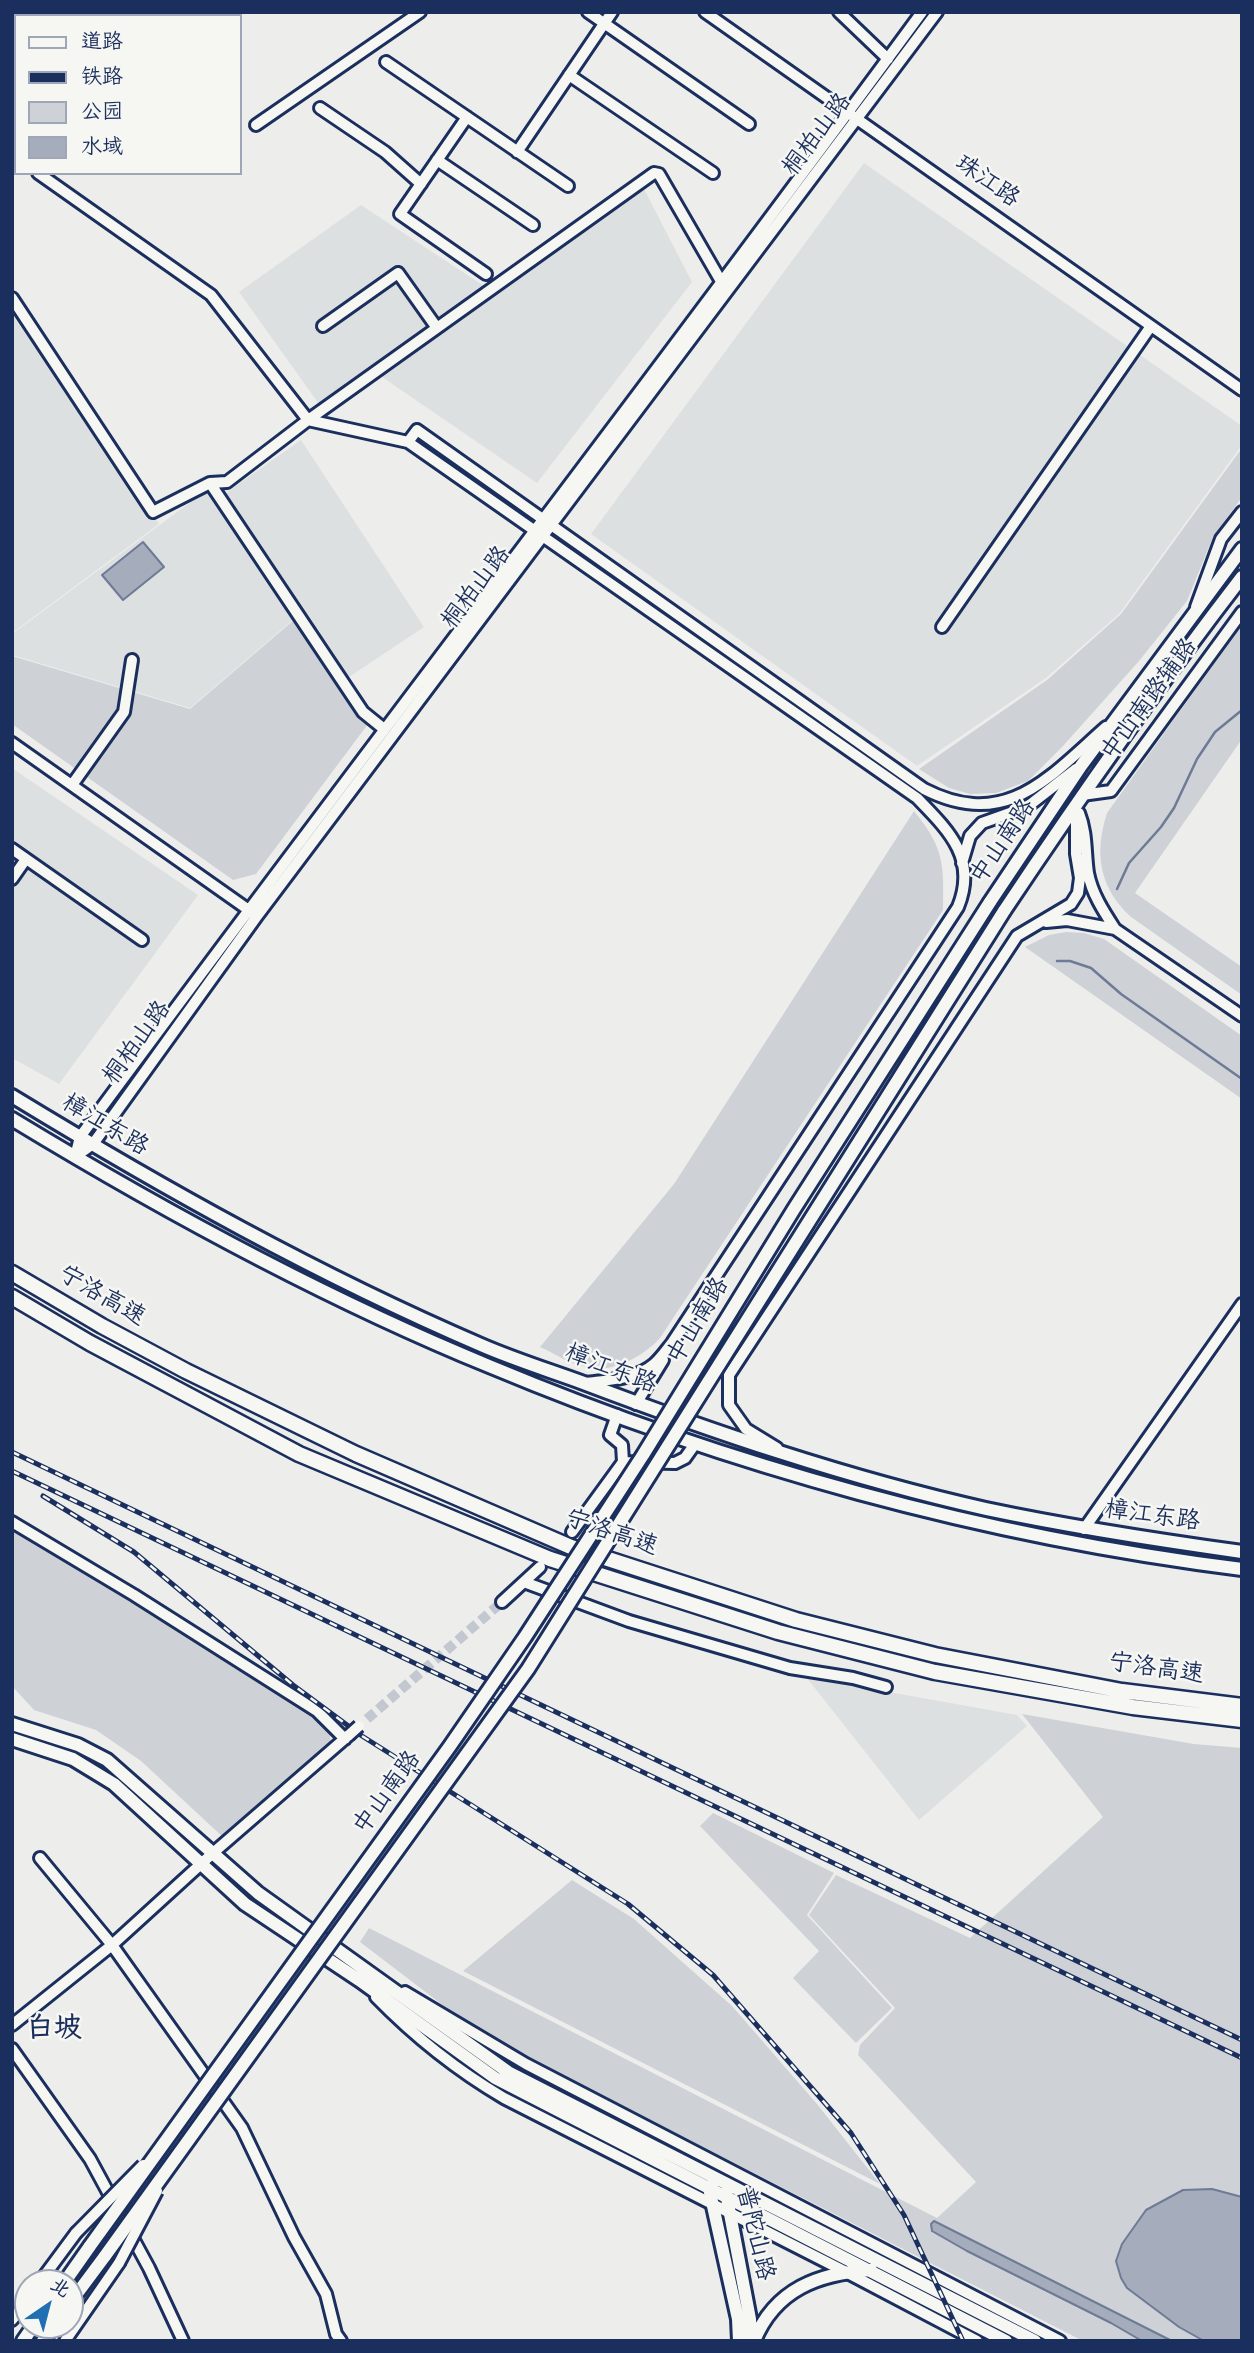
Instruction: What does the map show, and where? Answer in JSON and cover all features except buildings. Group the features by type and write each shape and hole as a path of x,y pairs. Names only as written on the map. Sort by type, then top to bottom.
{"highway":[{"name":"宁洛高速","path":"12,1273 186,1371 356,1454 571,1547 796,1620 934,1655 1122,1691 1242,1706"},
{"name":"宁洛高速","path":"12,1297 90,1343 299,1454 550,1559 778,1632 935,1672 1133,1707 1242,1720"}],"main road":[{"name":"中山南路","path":"74,2269 450,1746 525,1637 643,1455 793,1209 990,902 1081,766 1242,549"},
{"name":"中山南路","path":"84,2284 528,1670 1004,911 1177,661 1242,577"},
{"name":"樟江东路","path":"12,1096 142,1174 253,1235 352,1284 482,1346 636,1404 788,1455 984,1508 1084,1529 1242,1552"},
{"name":"樟江东路","path":"12,1119 187,1221 367,1311 489,1367 695,1444 913,1508 1084,1545 1242,1569"},
{"path":"12,1724 78,1745 107,1760 258,1893 363,1975"},
{"path":"12,1739 73,1759 114,1784 245,1904 363,1975 508,2072 1035,2341"},
{"name":"普陀山路","path":"717,2178 728,2197 752,2341"},
{"name":"普陀山路","path":"717,2178 713,2205 738,2319 739,2341"},
{"path":"728,2197 1006,2341"},
{"path":"752,2341 779,2301 801,2286 846,2272 872,2270"}],"street":[{"path":"256,125 420,12"},
{"path":"588,12 749,124"},
{"path":"517,152 612,12"},
{"name":"珠江路","path":"705,12 1242,390"},
{"path":"839,12 888,59"},
{"name":"桐柏山路","path":"75,1157 93,1144 384,729 535,530 548,522 854,115 888,59 922,12"},
{"name":"桐柏山路","path":"75,1157 80,1137 545,536 548,522 722,283 937,12"},
{"path":"386,62 568,187"},
{"path":"569,75 713,173"},
{"path":"320,108 385,152 421,184"},
{"path":"467,117 400,214 486,274"},
{"path":"437,160 533,225"},
{"path":"12,298 152,512 210,483 227,482 308,420 654,173 659,174 722,283"},
{"path":"41,175 211,295 308,420 408,442 917,798 947,829 958,845 962,863 962,897 958,907 672,1343 636,1404"},
{"path":"323,326 398,273 437,328"},
{"path":"942,627 1151,326"},
{"path":"408,442 417,430 924,789 942,798 986,806 1021,796 1045,780 1118,716"},
{"path":"210,483 363,712 384,729"},
{"name":"中山南路辅路","path":"1194,612 1221,539 1242,512"},
{"name":"中山南路辅路","path":"1079,799 1111,791 1242,612"},
{"path":"72,785 124,712 132,660"},
{"path":"12,743 253,913"},
{"path":"962,863 970,836 982,823 1027,807 1081,766"},
{"path":"788,1455 746,1429 729,1405 729,1375 1017,936 1071,904 1078,893 1080,877 1076,854 1079,799"},
{"path":"1079,799 1088,876 1099,903 1115,929 1242,1016"},
{"path":"12,849 142,940"},
{"path":"12,879 26,859"},
{"path":"1036,923 1066,920 1115,929"},
{"path":"1084,1529 1242,1304"},
{"path":"583,1383 617,1379 642,1371 653,1364 672,1343"},
{"path":"572,1532 623,1462 622,1445 610,1435 617,1415"},
{"path":"623,1462 675,1463 685,1458 695,1444"},
{"path":"12,1522 134,1595 317,1711 347,1737"},
{"path":"502,1602 540,1567"},
{"path":"524,1581 629,1621 790,1668 853,1678 886,1687"},
{"path":"12,2025 112,1945 363,1723"},
{"path":"40,1858 112,1945 242,2128 294,2237 326,2294 336,2334 341,2341"},
{"path":"363,1975 400,2021 485,2087 977,2341"},
{"path":"12,2049 90,2159 149,2269 183,2341"},
{"path":"49,2269 76,2233 160,2148"},
{"path":"65,2341 119,2263 173,2159"},
{"path":"717,2178 1060,2341"}],"shaded area":[{"path":"864,163 1242,426 1242,445 1119,614 1046,678 917,766 591,534"},
{"path":"644,189 692,282 537,483 382,377"},
{"path":"361,205 484,286 319,404 239,292"},
{"path":"12,305 159,524 12,633"},
{"path":"301,440 424,627 346,679 227,502 227,492"},
{"path":"207,490 295,618 190,708 12,655 12,634"},
{"path":"12,768 198,895 59,1084 12,1058"},
{"path":"806,1677 1017,1715 1027,1726 919,1820"}],"green space":[{"path":"1242,448 1242,497 1213,537 1187,601 1139,661 1028,781 996,793 970,794 949,788 919,769 1047,680 1121,614"},
{"path":"295,619 354,709 368,724 256,874 233,880 12,724 12,656 190,709"},
{"path":"1242,624 1242,739 1135,893 1242,967 1242,995 1131,917 1112,894 1106,882 1100,856 1107,813"},
{"path":"914,811 937,846 942,868 943,910 660,1338 645,1352 626,1362 596,1369 580,1366 540,1347 674,1184"},
{"path":"1084,933 1104,939 1242,1036 1242,1099 1025,947 1049,935"},
{"path":"12,1528 309,1711 330,1734 331,1745 224,1838 141,1761 96,1730 34,1710 12,1686"},
{"path":"1022,1714 1194,1744 1242,1748 1242,2341 1083,2341 523,2055 457,2016 360,1942 369,1928 937,2218 976,2182 858,2055 860,2045 895,2008 809,1915 836,1875 970,1938 1103,1817"},
{"path":"713,1813 834,1873 807,1915 892,2008 856,2043 793,1978 819,1951 700,1826"},
{"path":"572,1880 634,1919 732,2006 817,2104 880,2184 463,1971"}],"water":[{"path":"143,542 164,567 123,600 102,575"},
{"path":"1212,2189 1242,2197 1242,2341 1204,2341 1179,2327 1127,2288 1116,2261 1122,2244 1146,2210 1183,2190"},
{"path":"934,2221 1172,2341 1142,2341 932,2231 931,2224"}],"waterway":[{"path":"1117,889 1129,863 1174,808 1197,759 1215,732 1242,710"},
{"path":"1057,961 1070,961 1091,968 1121,994 1242,1079"}],"tunnel":[{"path":"544,1563 572,1532"},
{"path":"367,1719 502,1602"}],"railway":[{"path":"12,1452 1242,2040"},
{"path":"12,1471 1242,2058"},
{"path":"43,1496 134,1552 293,1685 362,1736 628,1904 713,1975 851,2133 904,2215 963,2341"}],"district":[{"name":"白坡","path":"54,2031"}]}
